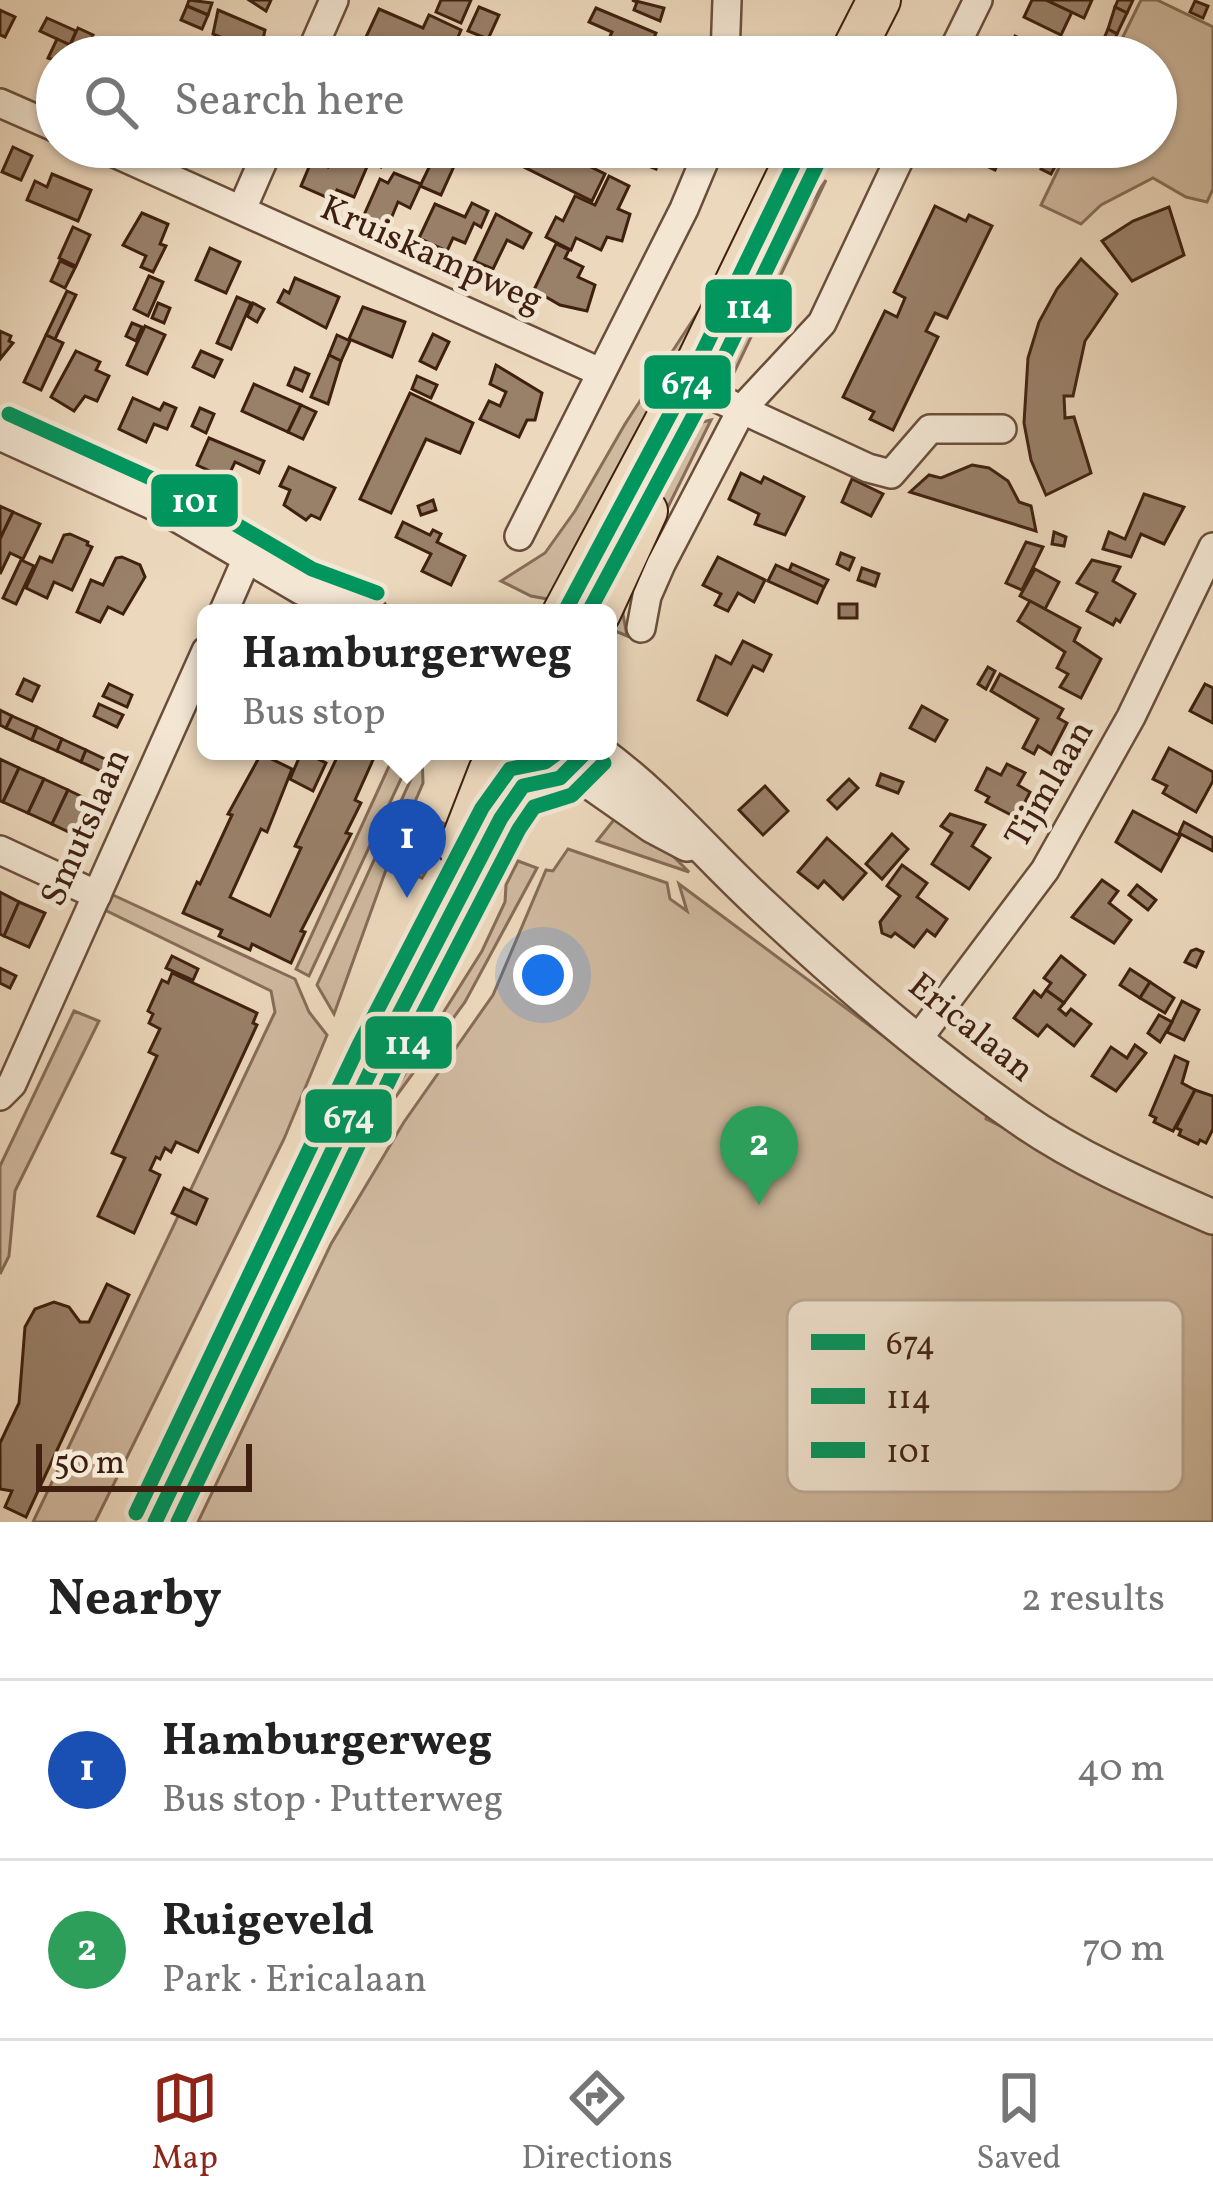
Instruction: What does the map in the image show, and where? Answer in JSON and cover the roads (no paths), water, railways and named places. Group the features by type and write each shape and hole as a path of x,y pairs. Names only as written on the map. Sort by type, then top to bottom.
{"main road":[{"path":"861,36 879,0"},
{"path":"883,36 899,0"},
{"path":"569,604 689,380 792,168"},
{"path":"602,604 702,391 822,168"},
{"path":"155,1522 378,1055 501,818 496,769 559,780 582,760"}],"street":[{"path":"318,36 334,0"},
{"path":"726,36 727,0"},
{"path":"960,36 978,0"},
{"path":"0,103 36,119"},
{"name":"Kruiskampweg","path":"149,168 600,372"},
{"path":"242,209 260,168"},
{"path":"519,536 701,168"},
{"path":"641,628 647,596 661,565 742,409 822,323 895,168"},
{"path":"702,391 868,468 891,474 930,429 1002,429"},
{"path":"0,433 168,509 248,558 342,604"},
{"name":"Tijmlaan","path":"918,1039 1045,870 1131,717 1211,555"},
{"path":"227,604 248,558"},
{"name":"Smutslaan","path":"0,1096 12,1084 197,671"},
{"name":"Ericalaan","path":"589,760 653,826 710,856 918,1039 1020,1118 1076,1152 1213,1217"},
{"path":"0,850 97,895"}],"place":[{"name":"Hamburgerweg","path":"407,898"},
{"name":"Ruigeveld","path":"759,1205"}]}
